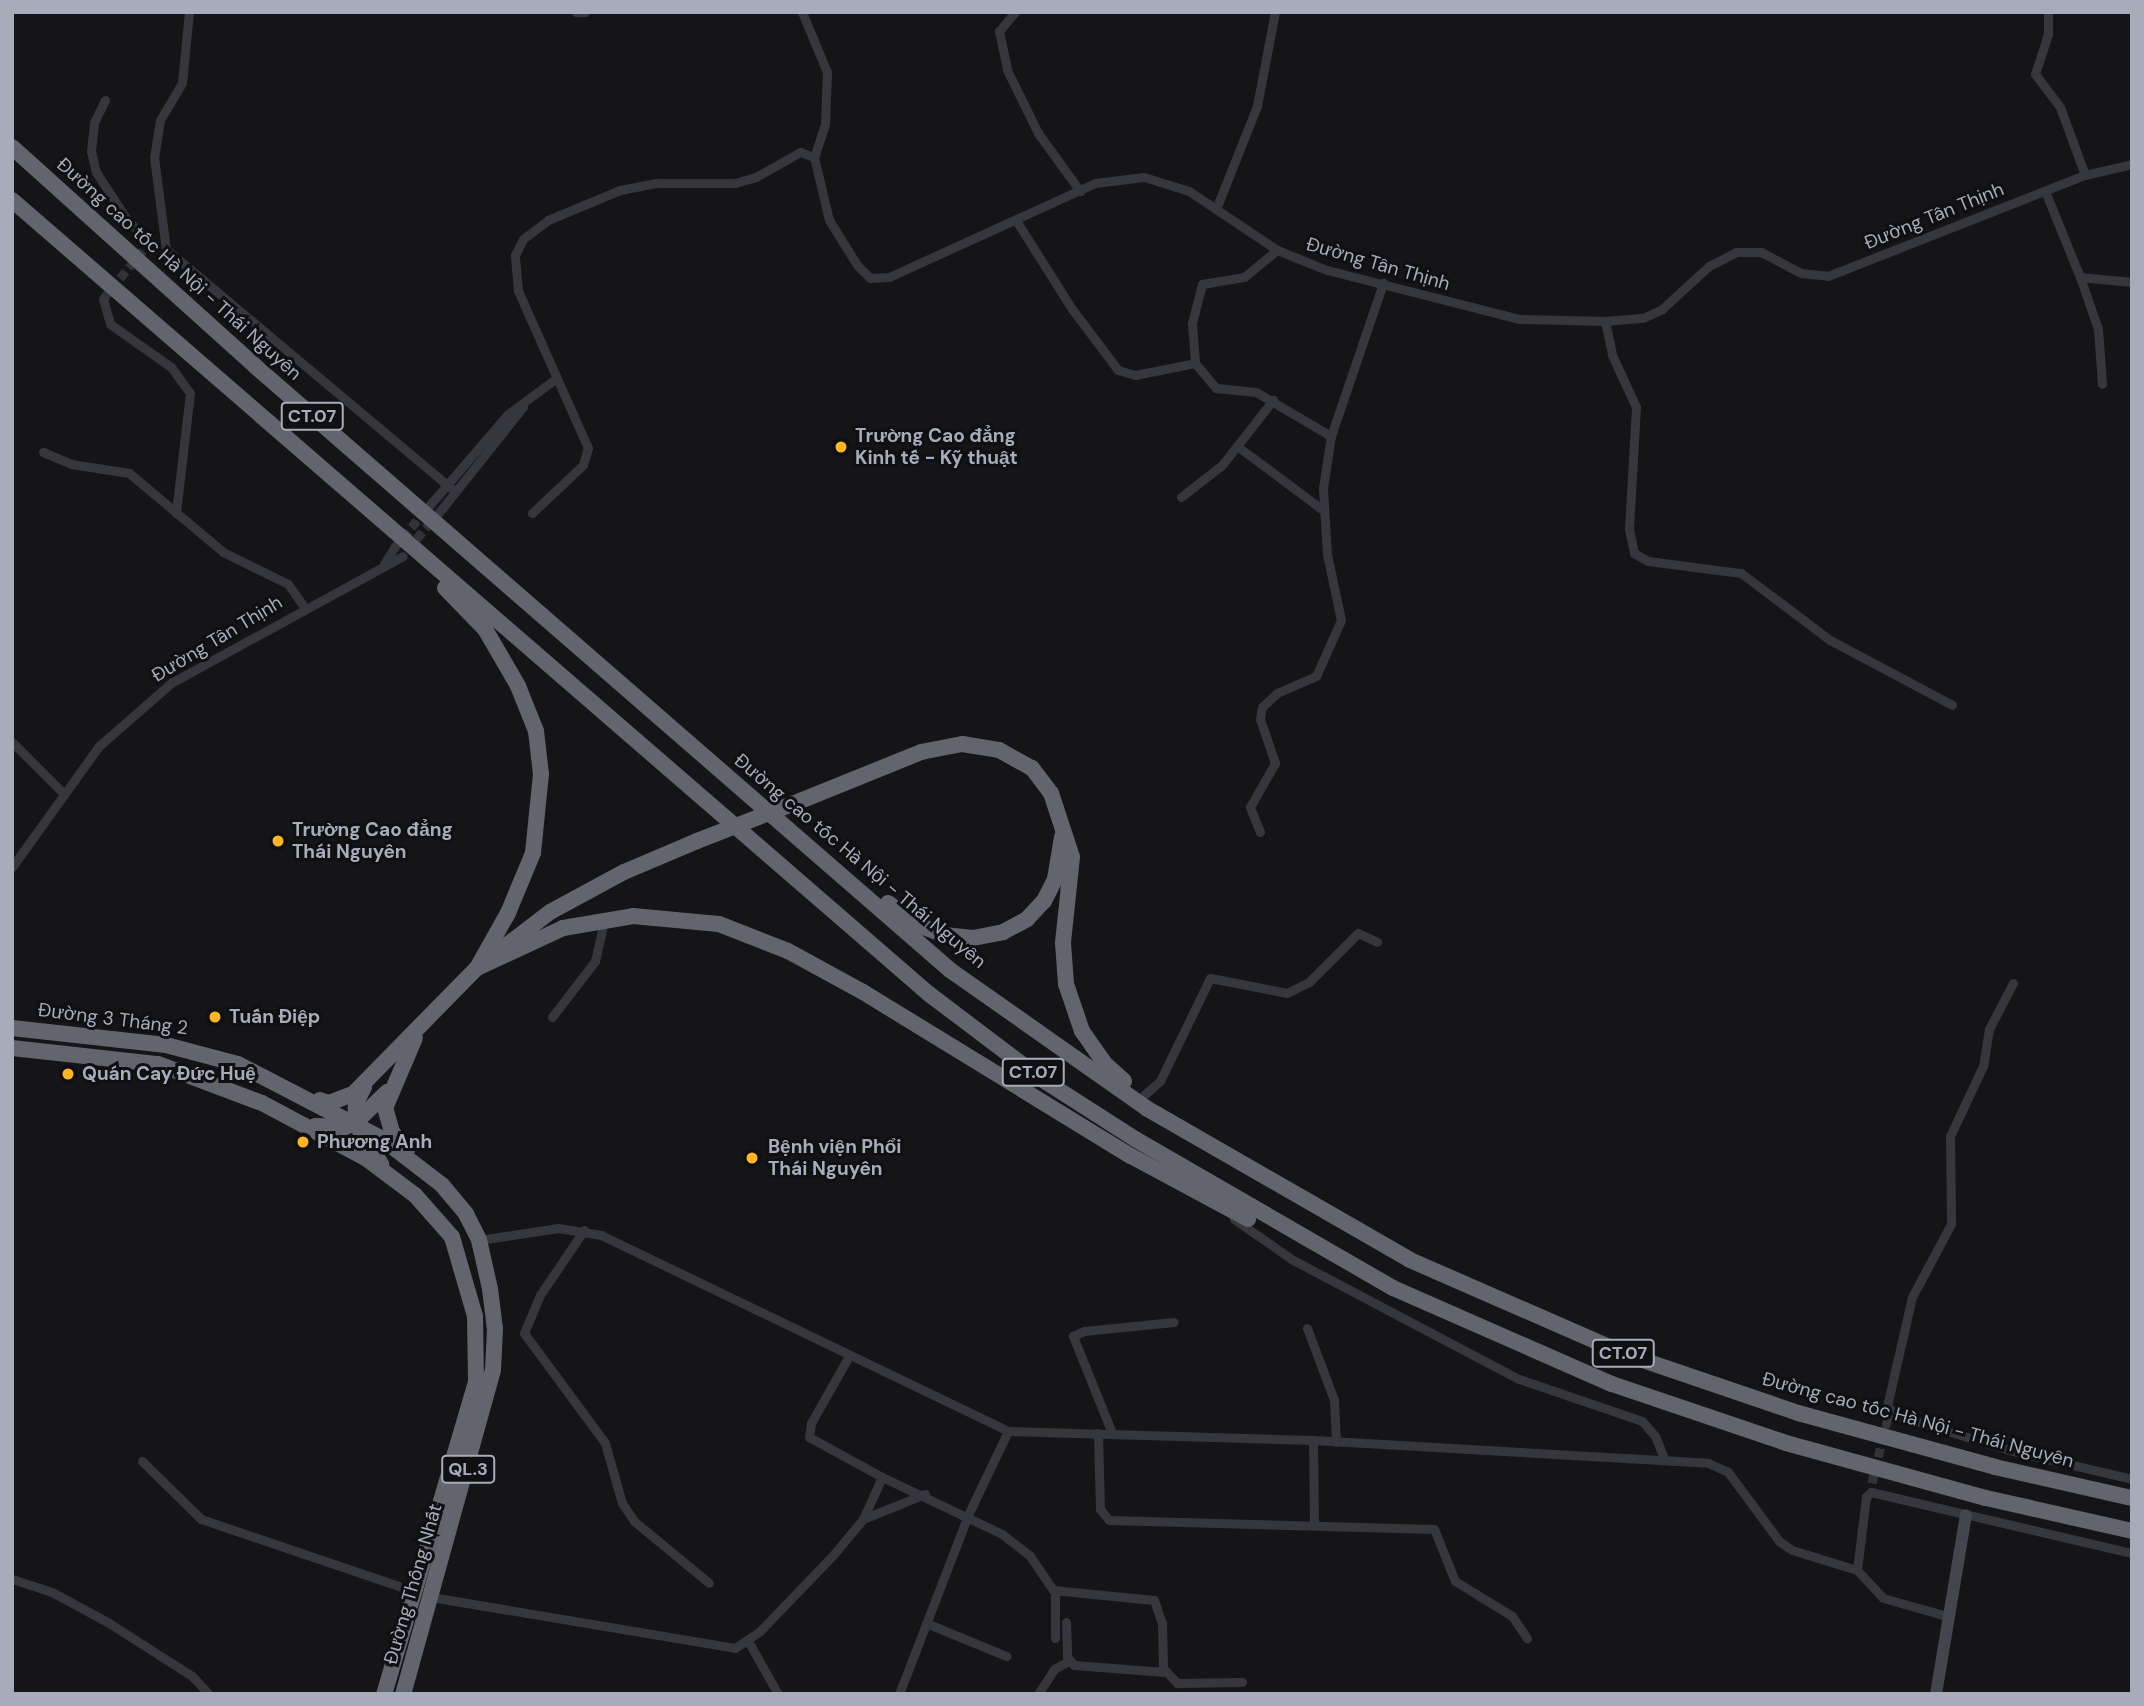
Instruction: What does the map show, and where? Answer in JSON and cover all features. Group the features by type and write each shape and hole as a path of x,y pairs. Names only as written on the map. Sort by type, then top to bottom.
{"highway":[{"name":"Đường cao tốc Hà Nội - Thái Nguyên","path":"12,147 255,366 950,970 1146,1108 1410,1260 1625,1354 1798,1413 1995,1466 2132,1497"},
{"name":"CT.07","path":"12,200 929,994 1040,1078 1135,1139 1393,1288 1612,1384 1786,1443 1986,1498 2132,1531"},
{"path":"233,391 338,495 485,629 530,712 541,774 536,837 523,881 477,968"},
{"path":"616,680 738,773 889,905 944,936 973,938 1003,932 1027,919 1044,901 1055,879 1064,821"},
{"path":"304,1096 329,1102 343,1100 419,1029 477,968 550,912 624,872 911,756 962,744 999,750 1032,768 1051,793 1064,821 1072,857 1063,943 1066,984 1083,1031 1104,1063 1144,1095 1229,1147 1274,1184"},
{"path":"477,968 563,928 633,916 719,924 788,951 1194,1190 1393,1288"},
{"name":"Đường 3 Tháng 2","path":"12,1028 191,1049 238,1065 355,1123 425,1170 460,1206 479,1240"},
{"path":"419,1029 393,1084 385,1108 387,1121 425,1170"},
{"name":"Đường 3 Tháng 2","path":"12,1048 158,1065 200,1077 291,1118 391,1176 429,1209 460,1251"},
{"path":"373,1073 356,1103 355,1123 391,1176"},
{"path":"291,1118 332,1128 355,1123 393,1084"},
{"path":"460,1251 479,1240"},
{"name":"Đường Thống Nhất","path":"403,1694 493,1370 494,1311 479,1240"},
{"name":"Đường Thống Nhất","path":"384,1694 476,1382 475,1316 460,1251"}],"street":[{"path":"188,12 187,60 182,83 160,120 154,157 162,236 176,261 456,492"},
{"path":"576,12 585,12"},
{"path":"532,513 583,465 588,449 554,380 513,277 515,255 523,239 548,220 620,190 657,183 735,183 756,177 800,152 814,157 825,124 827,72 802,12"},
{"path":"1015,12 999,31 1007,70 1038,133 1080,191"},
{"path":"1216,209 1257,106 1275,12"},
{"path":"2048,12 2048,34 2035,74 2060,107 2085,175"},
{"path":"106,100 94,123 91,151 96,172 148,246 162,236"},
{"name":"Đường Tân Thịnh","path":"814,157 829,220 857,265 870,278 889,277 1017,222 1095,183 1144,177 1189,191 1277,250 1327,270 1519,319 1605,321 1643,318 1662,309 1709,266 1736,252 1760,252 1813,277 1828,276 2085,175 2132,164"},
{"path":"2045,191 2098,329 2102,384"},
{"path":"1017,222 1072,309 1118,370 1135,375 1195,363"},
{"path":"1277,250 1244,277 1202,284 1192,323 1195,363 1216,388 1256,393 1273,400 1331,436"},
{"path":"2080,277 2132,282"},
{"path":"1260,832 1250,807 1275,763 1261,719 1262,707 1277,693 1316,676 1341,620 1323,510 1331,436 1383,283"},
{"path":"103,299 110,324 171,367 190,393 176,513"},
{"path":"1605,321 1612,355 1636,407 1629,529 1634,552 1648,561 1741,573 1842,647 1952,705"},
{"path":"437,515 523,407 554,380"},
{"path":"1181,498 1215,472 1273,400"},
{"path":"428,507 508,414 523,407"},
{"path":"1237,446 1323,510"},
{"path":"43,452 63,462 129,473 223,552 288,584 304,607"},
{"path":"383,566 394,548"},
{"name":"Đường Tân Thịnh","path":"12,867 99,746 171,683 304,607 403,555"},
{"path":"12,742 64,794"},
{"path":"552,1017 595,961 604,921"},
{"path":"1144,1095 1160,1082 1210,978 1287,993 1309,982 1358,933 1377,942"},
{"path":"1886,1424 1889,1412 1886,1402 1912,1297 1951,1224 1951,1136 1983,1066 1989,1029 2013,983"},
{"path":"1194,1190 1280,1252 1512,1376 1642,1421 1655,1436 1664,1458"},
{"path":"479,1240 518,1231 584,1230 620,1242 849,1356 1008,1431 1313,1440 1664,1458 1725,1469 1779,1541 1806,1557 1857,1570 1883,1598 1947,1616"},
{"path":"584,1230 540,1295 524,1332 605,1443 622,1503 634,1521 709,1583"},
{"path":"1112,1433 1073,1336 1084,1331 1174,1322"},
{"path":"1307,1328 1334,1400 1336,1442"},
{"path":"849,1356 811,1423 808,1437 882,1476 968,1515 1028,1553 1055,1591 1055,1639"},
{"path":"1889,1412 2013,1451 2132,1479"},
{"path":"899,1694 968,1515 1008,1431"},
{"path":"1098,1433 1100,1509 1109,1520 1434,1529 1455,1581 1512,1616 1527,1638"},
{"path":"1313,1440 1314,1524"},
{"path":"142,1461 201,1519 414,1591"},
{"path":"431,1597 736,1648 748,1641 863,1519 882,1476"},
{"path":"1857,1570 1866,1497 1871,1487 1966,1515 2132,1553"},
{"path":"863,1519 925,1494"},
{"path":"1936,1694 1966,1515"},
{"path":"12,1579 51,1592 109,1623 192,1676 209,1694"},
{"path":"1055,1591 1154,1600 1161,1618 1166,1672"},
{"path":"1066,1622 1069,1661"},
{"path":"926,1623 1006,1656"},
{"path":"748,1641 778,1694"},
{"path":"1069,1661 1079,1667 1166,1672 1179,1683 1242,1682"},
{"path":"1038,1694 1054,1669 1069,1661"}],"tunnel":[{"path":"103,299 144,249"},
{"path":"394,548 425,511"},
{"path":"408,549 433,519"},
{"path":"1872,1483 1884,1433"}],"place":[{"name":"Trường Cao đẳng Kinh tế - Kỹ thuật","path":"841,447"},
{"name":"Trường Cao đẳng Thái Nguyên","path":"278,841"},
{"name":"Tuấn Điệp","path":"215,1017"},
{"name":"Quán Cay Đức Huệ","path":"68,1074"},
{"name":"Phương Anh","path":"303,1142"},
{"name":"Bệnh viện Phổi Thái Nguyên","path":"752,1158"}]}
